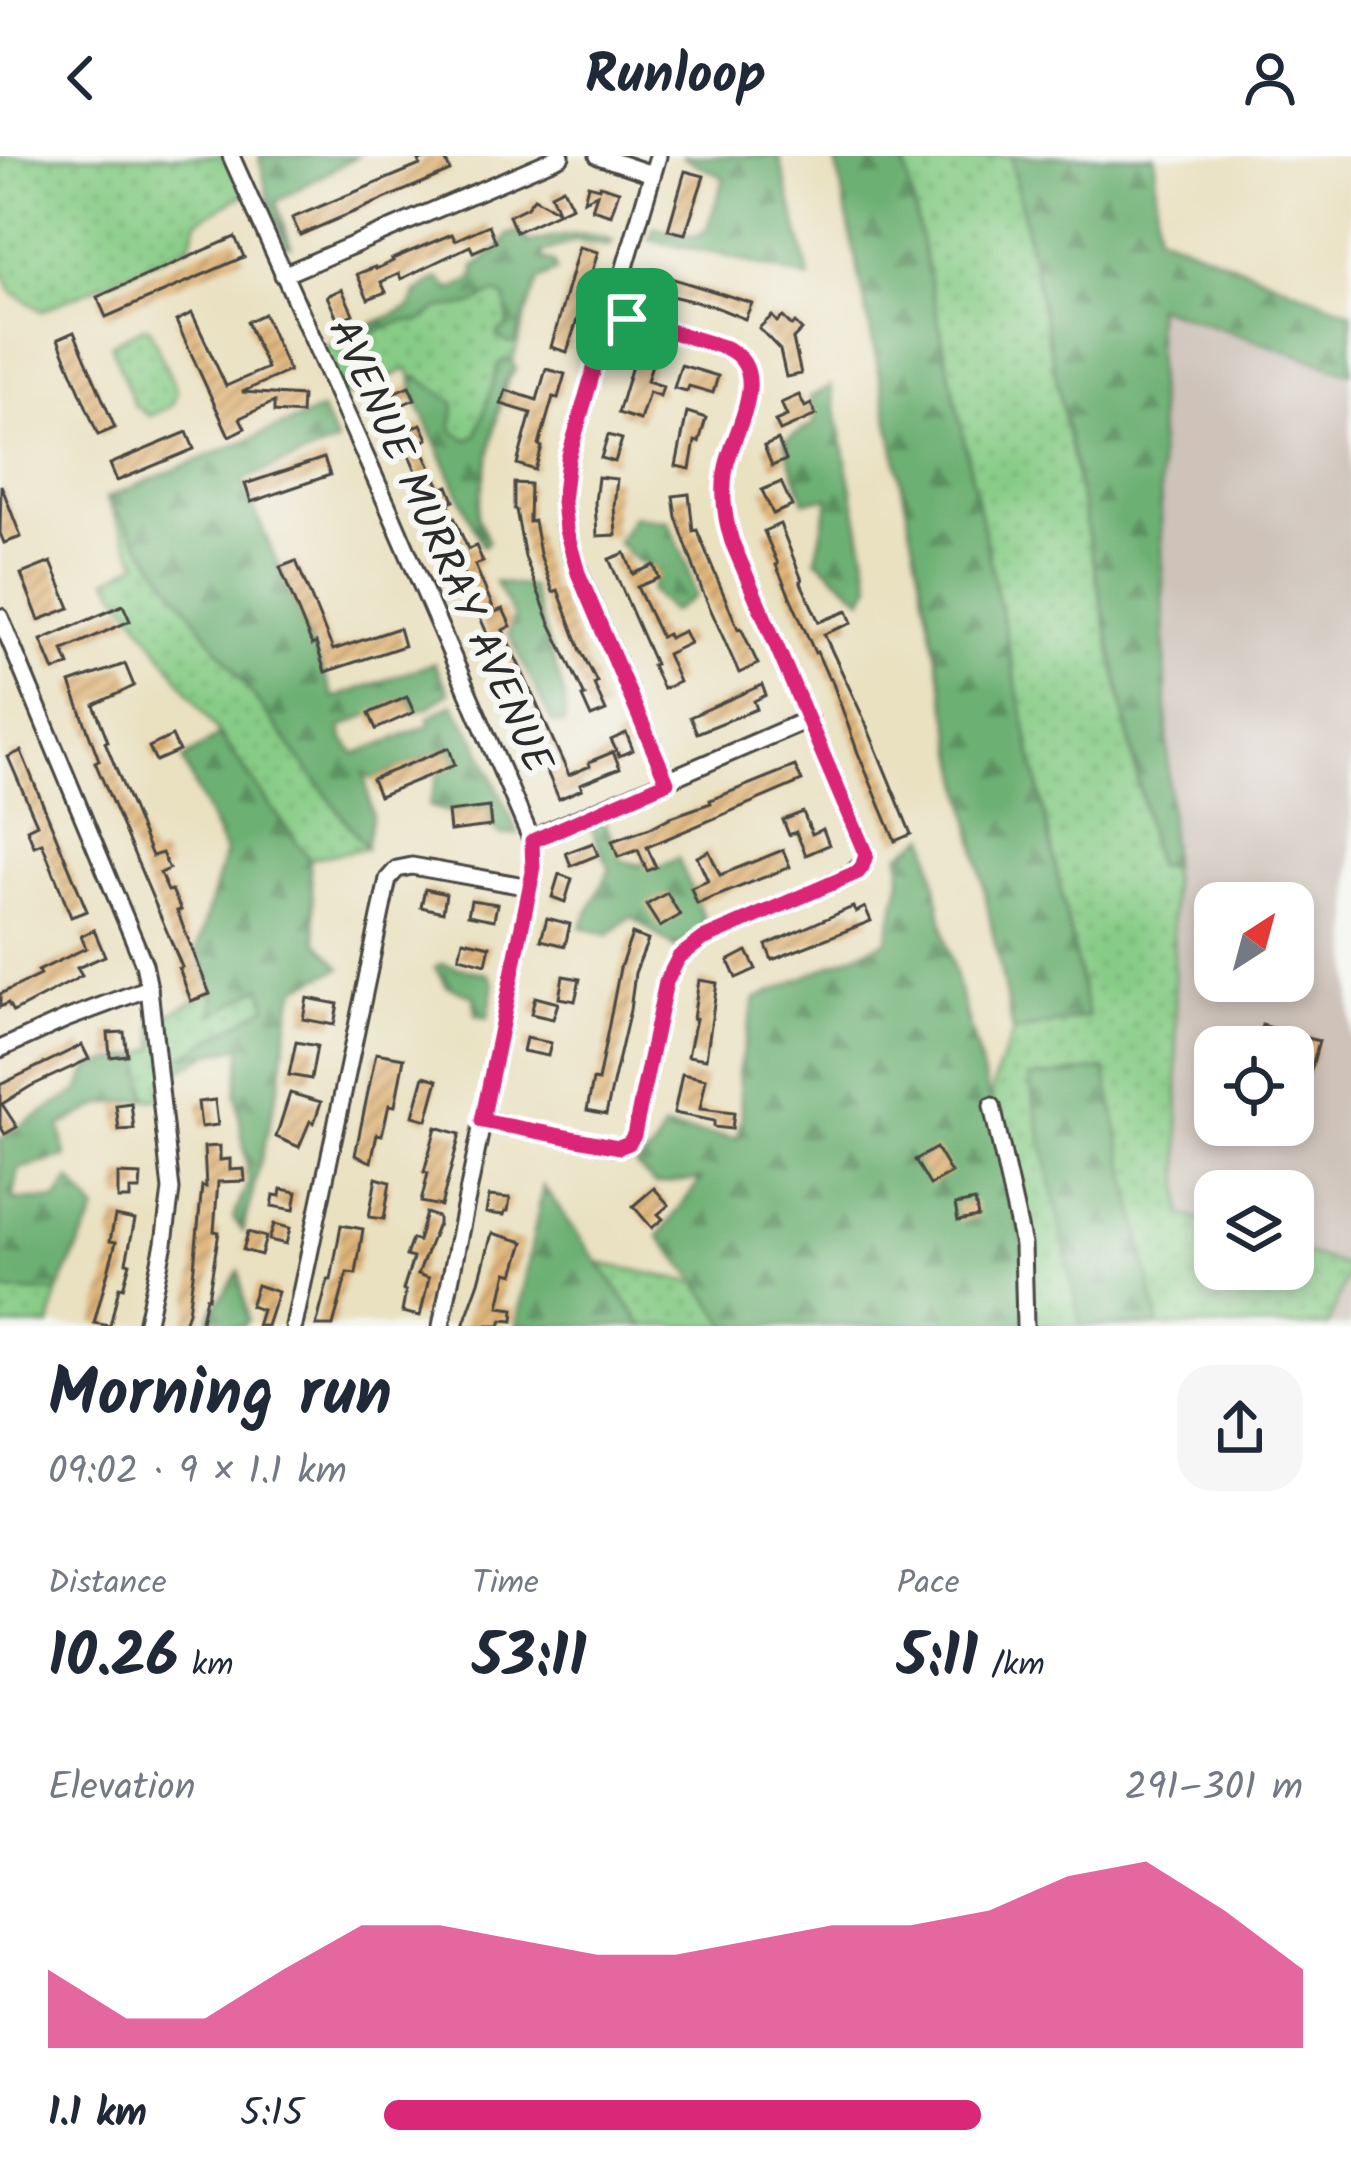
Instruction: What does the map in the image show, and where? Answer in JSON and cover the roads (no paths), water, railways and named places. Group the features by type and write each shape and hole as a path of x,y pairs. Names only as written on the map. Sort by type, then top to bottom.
{"street":[{"name":"AVENUE MURRAY AVENUE","path":"231,156 532,841 530,887 441,1326"},
{"path":"283,274 562,156"},
{"path":"598,156 652,174"},
{"path":"658,156 568,459 563,502 578,573 667,782"},
{"path":"482,1121 614,1147 629,1143 666,982 679,957 703,939 852,874 862,867 866,855 724,517 726,470 750,387 748,368 726,348 610,313"},
{"path":"0,617 6,650 144,964 149,988 171,1190 146,1326"},
{"path":"532,841 809,719"},
{"path":"294,1326 388,879 397,869 412,866 530,887"},
{"path":"0,1049 149,988"},
{"path":"992,1106 1023,1245 1025,1326"}]}
